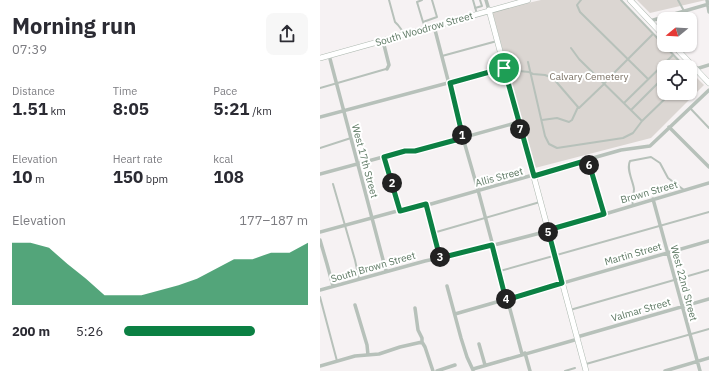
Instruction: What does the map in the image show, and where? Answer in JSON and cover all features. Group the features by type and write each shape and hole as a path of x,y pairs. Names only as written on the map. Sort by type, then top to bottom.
{"street":[{"path":"486,0 586,371"},
{"name":"South Woodrow Street","path":"320,58 425,29 434,26 440,20 477,14 528,0"},
{"path":"630,0 657,28"},
{"path":"650,21 708,3 709,12"},
{"path":"434,26 500,271 506,300 530,371"},
{"path":"382,41 389,65 387,69"},
{"path":"680,52 687,60"},
{"name":"West 17th Street","path":"329,55 386,271"},
{"path":"697,69 709,65"},
{"path":"320,117 504,68"},
{"path":"697,70 709,83"},
{"name":"Allis Street","path":"320,232 426,204 431,204 630,148 650,146 709,90"},
{"path":"320,174 358,165 405,151 415,151 519,122"},
{"path":"669,127 709,167"},
{"path":"588,160 604,214"},
{"name":"Brown Street","path":"548,230 709,184"},
{"name":"West 22nd Street","path":"654,199 700,371"},
{"path":"426,204 440,258"},
{"name":"South Brown Street","path":"320,290 386,271 548,230"},
{"path":"320,240 333,286"},
{"name":"Martin Street","path":"455,314 709,241"},
{"path":"446,286 467,358 473,370"},
{"name":"Valmar Street","path":"473,370 485,365 709,299"},
{"path":"355,305 367,345 368,355"},
{"path":"415,308 417,326 433,371"},
{"path":"320,366 355,356 380,354 400,347 422,342"},
{"path":"479,344 485,365"},
{"path":"665,371 709,358"},
{"path":"437,371 455,365"}],"lane":[{"path":"389,0 394,22 400,27 404,34"},
{"path":"422,0 417,2 425,29"},
{"path":"423,22 440,20 432,0"},
{"path":"473,0 477,14"},
{"path":"475,8 482,6 480,0"},
{"path":"581,0 577,5 580,12 648,79"},
{"path":"621,0 678,60"},
{"path":"678,0 684,11"},
{"path":"542,120 557,118 569,122 572,120 578,108 653,34"},
{"path":"442,56 497,41"},
{"path":"571,48 579,59 642,121"},
{"path":"624,103 673,55"},
{"path":"528,62 529,72 547,141 552,146 557,148 623,138 633,132 664,100"},
{"path":"504,68 507,70 529,72 554,78 578,108"},
{"path":"320,88 387,69"},
{"path":"630,110 657,84"},
{"path":"689,108 709,128"},
{"path":"320,148 351,138"},
{"path":"384,157 400,211"},
{"path":"633,205 632,198 634,191 629,167 630,161 651,157 660,163 668,178 685,190"},
{"path":"333,184 359,279"},
{"path":"434,233 540,202"},
{"path":"500,271 709,212"},
{"path":"569,310 709,270"},
{"path":"320,297 337,361"},
{"path":"584,364 709,329"},
{"path":"565,371 575,368"}],"green space":[{"name":"Calvary Cemetery","path":"541,0 621,0 657,37 657,52 671,52 679,60 657,60 657,100 689,100 651,138 535,168 492,11"},
{"path":"637,0 706,0 650,13"},
{"name":"Calvary Cemetery","path":"697,78 704,85 697,92"}],"route":[{"path":"504,68 534,176 588,160 604,214 548,230 562,283 506,300 500,271 492,245 440,258 426,204 400,211 384,157 405,151 415,151 463,138 450,83 504,68"}]}
